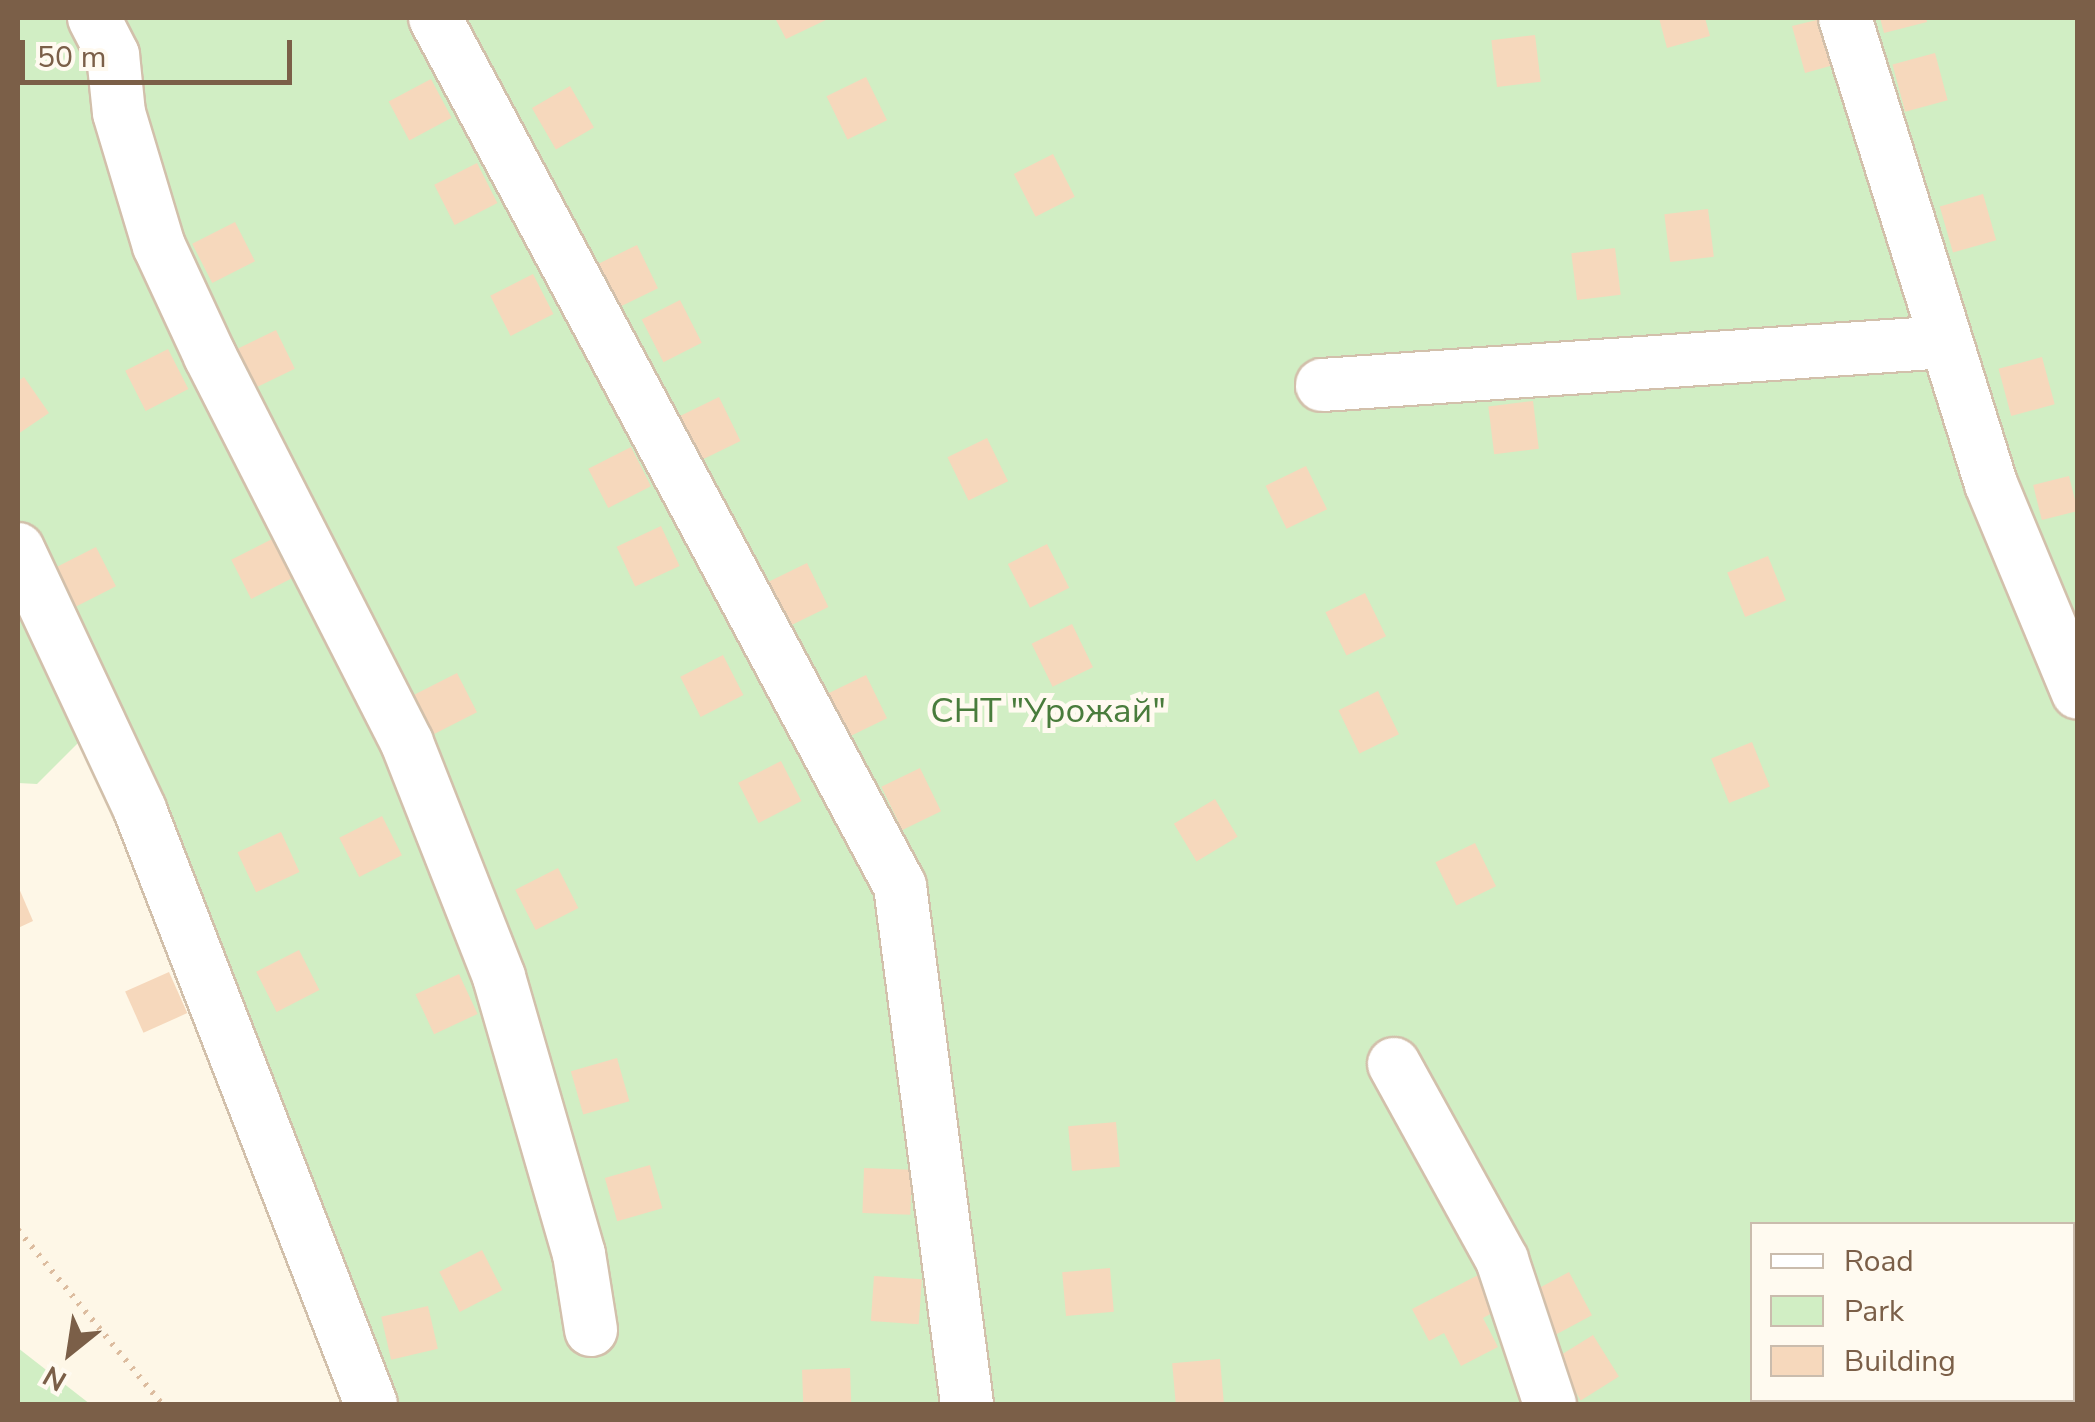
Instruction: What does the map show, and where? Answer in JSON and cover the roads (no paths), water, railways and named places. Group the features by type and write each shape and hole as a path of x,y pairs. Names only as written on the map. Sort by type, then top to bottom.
{"lane":[{"path":"94,18 112,55 119,114 160,246 258,452 406,743 500,978 579,1254 591,1330"},
{"path":"435,18 900,886 967,1404"},
{"path":"1845,18 1990,484 2078,693"},
{"path":"1322,386 1946,342"},
{"path":"18,549 140,810 371,1404"},
{"path":"1394,1064 1502,1260 1550,1404"}],"park label":[{"name":"СНТ \"Урожай\"","path":"1048,711"}]}
